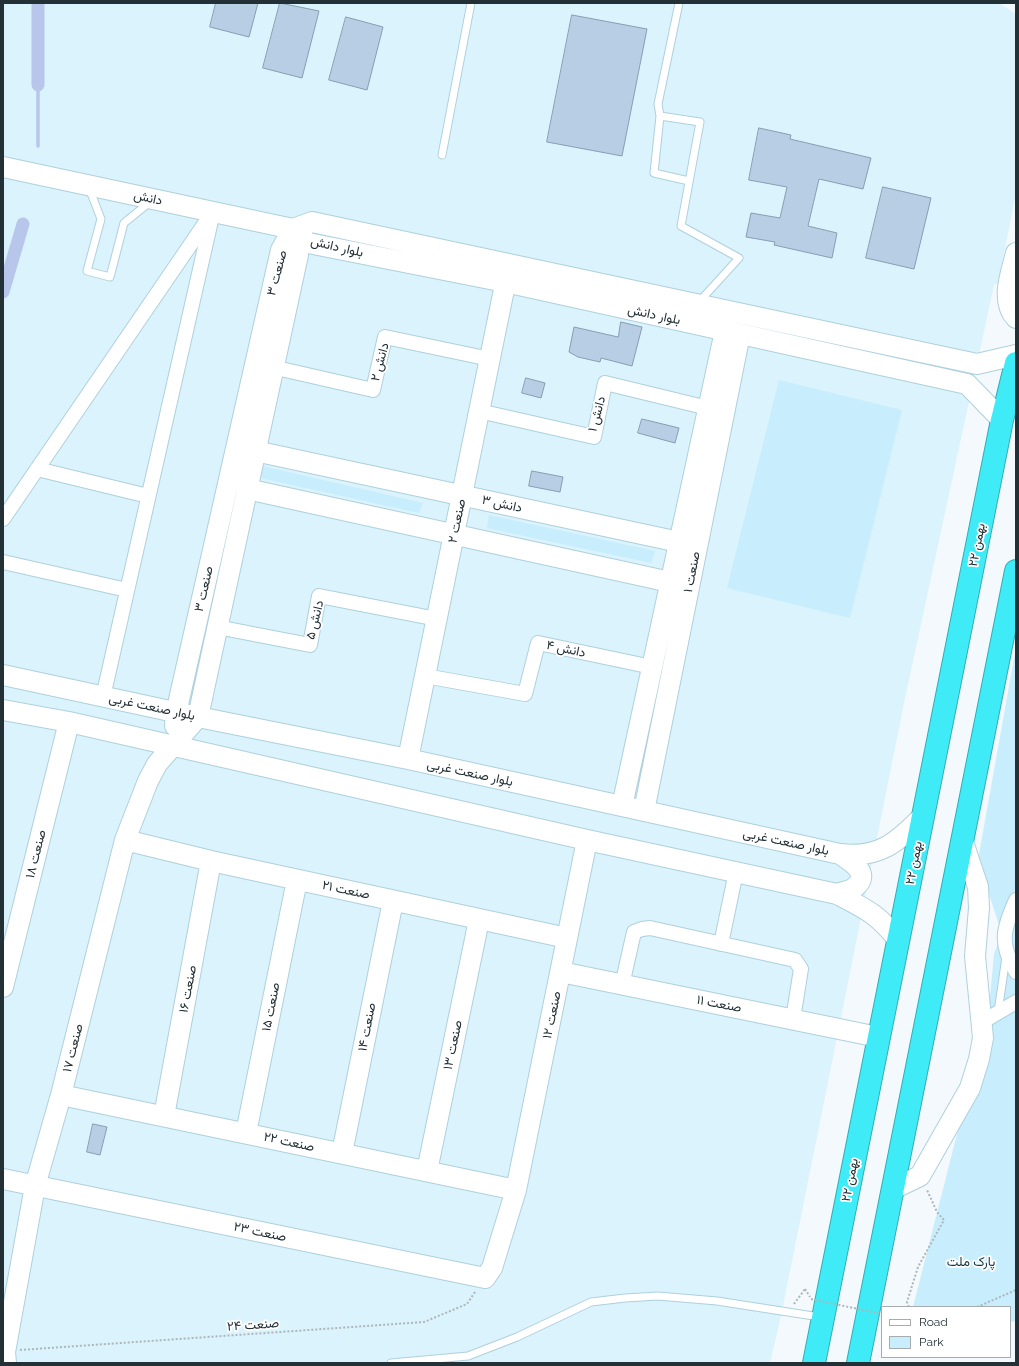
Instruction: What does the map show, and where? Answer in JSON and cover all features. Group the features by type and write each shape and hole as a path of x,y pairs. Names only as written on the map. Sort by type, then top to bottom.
{"highway":[{"name":"۲۲ بهمن","path":"814,1363 1002,420 1016,363"},
{"path":"858,1363 1016,571"}],"street":[{"name":"دانش","path":"3,167 293,229"},
{"path":"3,518 212,212"},
{"path":"103,697 212,212"},
{"name":"بلوار دانش","path":"1002,420 967,384 506,282 308,243 293,229 312,222 510,263 977,364 1016,356"},
{"name":"صنعت ۳","path":"198,717 272,367 298,255 293,229"},
{"name":"صنعت ۳","path":"173,745 176,713 281,250 293,229"},
{"path":"1016,253 1007,302 1016,318"},
{"name":"صنعت ۲","path":"408,759 510,263"},
{"path":"693,324 697,304"},
{"name":"صنعت ۱","path":"622,806 708,408 733,332"},
{"name":"صنعت ۱","path":"644,811 733,332"},
{"name":"دانش ۲","path":"272,367 373,390 385,337 490,359"},
{"name":"دانش ۱","path":"479,411 594,437 605,383 708,408"},
{"name":"دانش ۳","path":"255,451 679,542"},
{"path":"37,469 148,496"},
{"path":"247,489 670,582"},
{"path":"3,562 127,590"},
{"name":"دانش ۵","path":"217,628 310,645 319,596 436,619"},
{"name":"دانش ۴","path":"425,676 525,694 538,643 652,667"},
{"name":"بلوار صنعت غربی","path":"3,675 176,713 408,759 840,854 856,856 881,851 906,834 924,815"},
{"path":"3,710 69,722 588,840 837,894 872,912 887,925 899,941"},
{"name":"صنعت ۱۷","path":"5,1357 35,1186 61,1095 125,840 148,780 157,764 198,717"},
{"name":"صنعت ۱۸","path":"3,987 69,722"},
{"path":"962,839 978,887 979,908 975,956 978,997 990,1017"},
{"name":"صنعت ۲۱","path":"125,840 297,880 567,938"},
{"name":"صنعت ۱۲","path":"485,1278 492,1268 516,1190 588,840"},
{"path":"837,894 855,888 861,880 861,873 858,865 840,854"},
{"name":"صنعت ۱۶","path":"164,1116 212,861"},
{"path":"721,944 736,872"},
{"name":"صنعت ۱۵","path":"246,1133 297,880"},
{"path":"1016,900 1004,934 1006,956 1016,972"},
{"name":"صنعت ۱۴","path":"342,1154 393,901"},
{"name":"صنعت ۱۳","path":"427,1171 479,920"},
{"path":"622,985 634,932 642,928 650,928 795,960 801,969 793,1019"},
{"name":"صنعت ۱۱","path":"561,972 878,1037"},
{"path":"893,1189 920,1176 970,1088 990,1017 1016,1002"},
{"name":"صنعت ۲۲","path":"61,1095 516,1190"},
{"name":"صنعت ۲۳","path":"3,1179 485,1278"}],"lane":[{"path":"442,155 471,3"},
{"path":"679,3 658,104 660,116 654,173 689,181"},
{"path":"660,116 700,122 681,226 739,258 697,304"},
{"path":"89,186 101,219 87,271 110,277 124,223 154,199"},
{"path":"990,1017 1006,956"},
{"path":"391,1363 461,1360 517,1337 591,1302 625,1298 664,1297 717,1301 823,1318"}],"path":[{"path":"909,1306 907,1302 918,1267 944,1220 937,1212 920,1176"},
{"name":"صنعت ۲۴","path":"5,1357 424,1322 467,1304 485,1278"},
{"path":"788,1312 805,1289 811,1299 881,1314"},
{"path":"979,1306 1016,1290"}],"shaded area":[{"path":"3,3 999,3 1016,14 1016,193 998,283 994,285 904,703 782,1311 770,1363 3,1363"}],"green space":[{"path":"779,380 902,410 850,618 727,588"},
{"path":"258,465 423,503 419,513 256,477"},
{"path":"489,515 655,551 651,563 487,528"},
{"path":"1016,647 1016,893 1000,928 978,860"},
{"name":"پارک ملت","path":"1016,897 1016,1321 1011,1322 1011,1306 913,1306 989,1008 994,954"}],"building":[{"path":"216,3 258,3 249,37 210,27"},
{"path":"280,3 319,11 302,78 263,68"},
{"path":"572,15 647,29 622,156 547,142"},
{"path":"346,17 383,27 367,90 329,80"},
{"path":"759,128 791,135 790,139 871,158 863,189 819,179 808,226 837,233 832,258 774,245 775,242 746,237 751,213 780,218 787,187 749,180"},
{"path":"883,187 931,198 914,269 866,258"},
{"path":"621,322 642,327 632,366 601,358 600,362 578,357 569,352 574,327 618,337"},
{"path":"526,378 545,383 541,398 522,393"},
{"path":"642,419 679,428 675,443 638,433"},
{"path":"532,471 563,477 560,492 529,486"},
{"path":"93,1124 107,1127 100,1155 87,1152"}],"waterway":[{"path":"38,3 38,85"},
{"path":"38,85 38,146"},
{"path":"3,292 23,224"}]}
